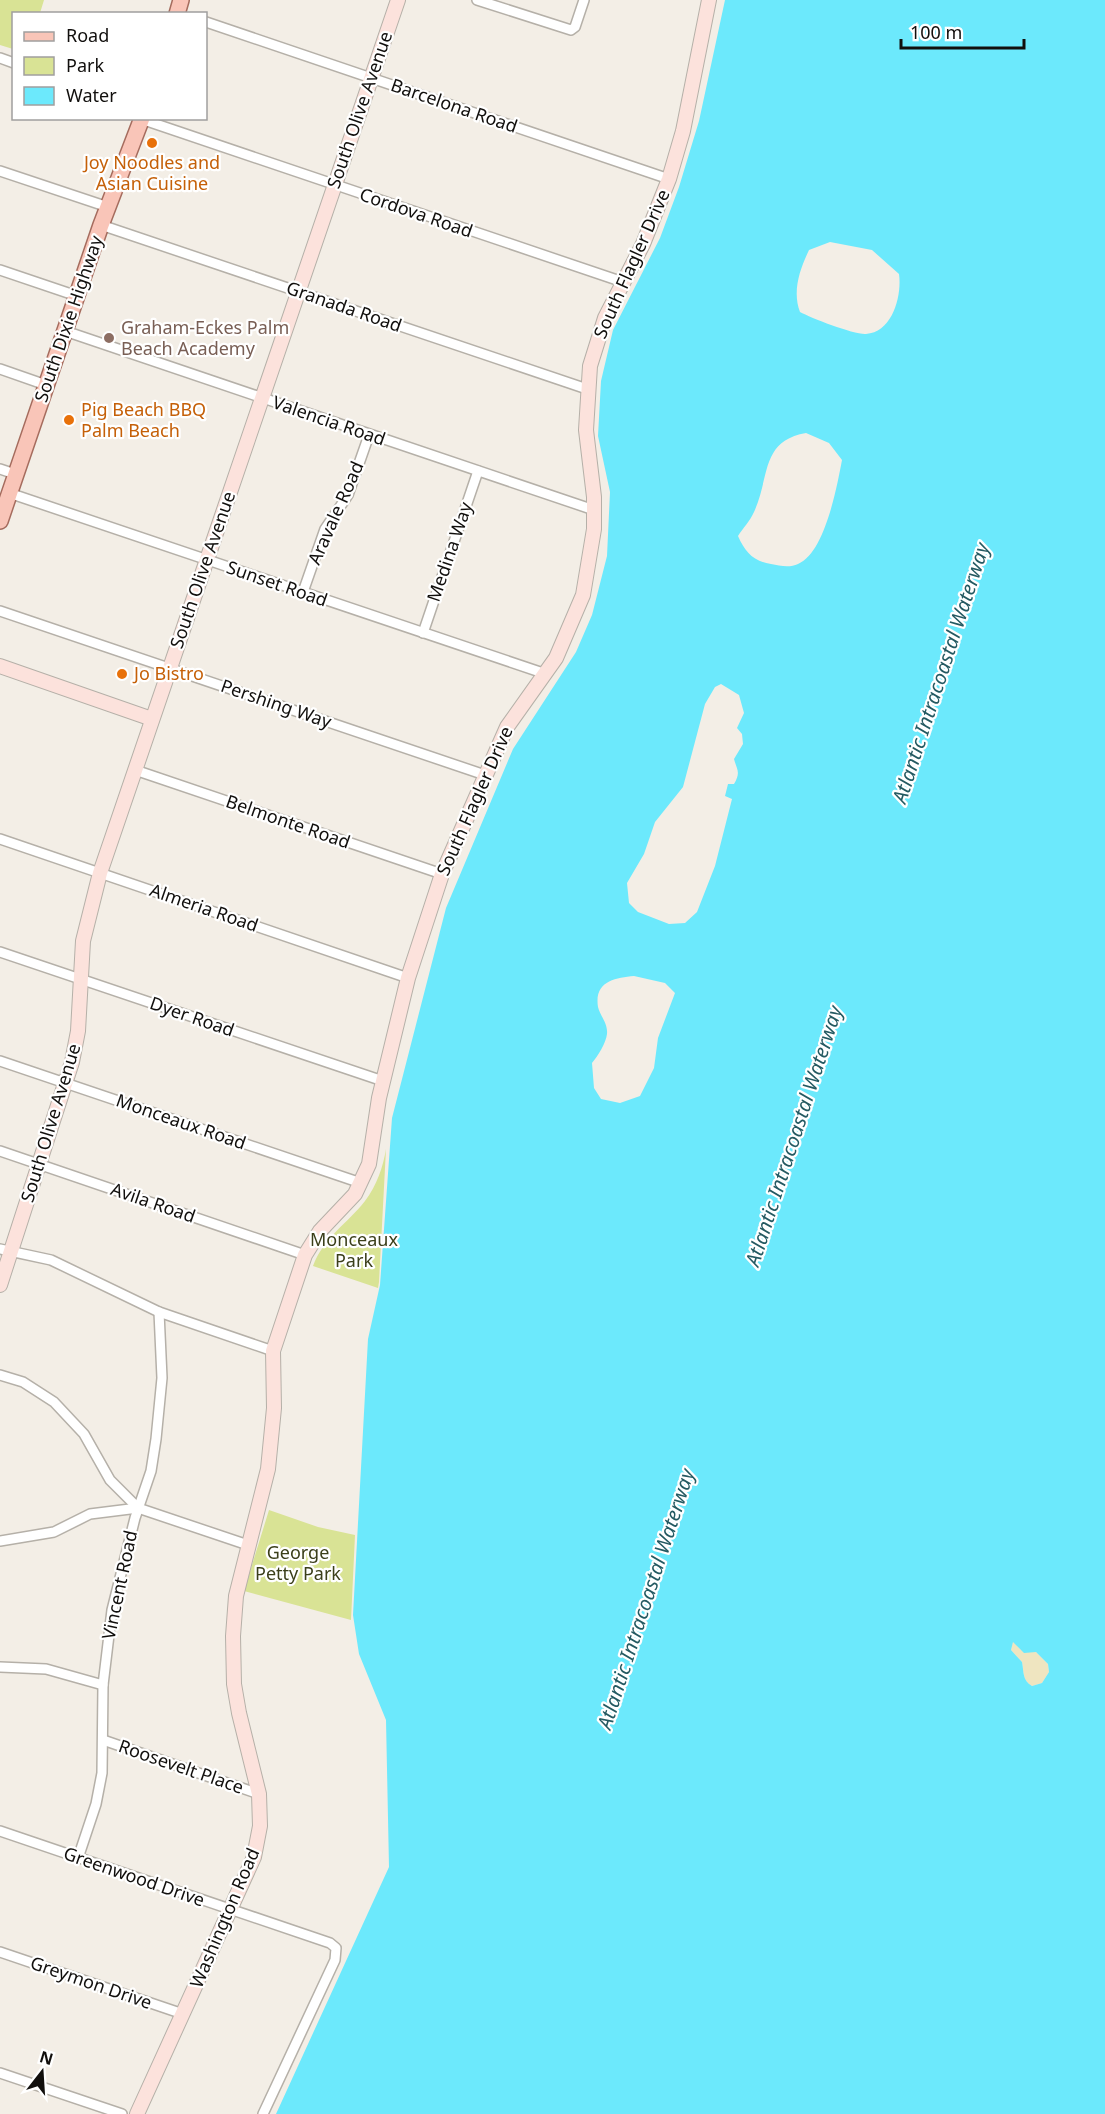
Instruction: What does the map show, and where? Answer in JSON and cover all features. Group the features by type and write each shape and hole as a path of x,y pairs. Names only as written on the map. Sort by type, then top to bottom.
{"main road":[{"name":"South Dixie Highway","path":"0,521 101,225 142,120"}],"street":[{"name":"South Olive Avenue","path":"0,1285 6,1250 39,1165 67,1083 78,1031 85,925 100,873 398,0"},
{"path":"477,0 565,30 575,27 584,0"},
{"name":"South Flagler Drive","path":"305,1255 320,1231 350,1200 361,1183 373,1150 383,1081 408,978 441,874 507,727 546,674 567,638 583,595 592,554 594,510 586,430 587,389 597,342 623,282 643,244 669,179 683,131 710,0"},
{"name":"Barcelona Road","path":"207,22 669,179"},
{"name":"Cordova Road","path":"145,120 623,282"},
{"path":"0,171 108,207"},
{"name":"Granada Road","path":"101,225 587,389"},
{"path":"0,270 77,296"},
{"name":"Valencia Road","path":"65,331 594,510"},
{"path":"0,369 46,385"},
{"name":"Aravale Road","path":"303,592 325,529 348,495 369,435"},
{"path":"0,469 15,474"},
{"name":"Medina Way","path":"423,633 478,471"},
{"name":"Sunset Road","path":"9,493 546,674"},
{"name":"Pershing Way","path":"0,611 484,775"},
{"path":"0,666 152,719"},
{"name":"Belmonte Road","path":"135,770 441,874"},
{"name":"Almeria Road","path":"0,839 408,978"},
{"name":"Dyer Road","path":"0,952 383,1081"},
{"name":"Monceaux Road","path":"0,1061 361,1183"},
{"name":"Avila Road","path":"0,1151 305,1255"},
{"path":"6,1250 31,1254 76,1270 159,1312 273,1350"},
{"name":"Washington Road","path":"137,2114 254,1857 260,1826 260,1794 239,1713 233,1662 236,1596 268,1469 274,1408 273,1350 305,1255"},
{"name":"Vincent Road","path":"78,1858 99,1792 104,1685 112,1610 138,1508 151,1471 162,1378 159,1312"},
{"path":"0,1375 23,1382 54,1402 84,1434 110,1480 138,1508"},
{"path":"0,1541 54,1532 90,1514 138,1508 248,1545"},
{"path":"0,1667 46,1669 104,1685"},
{"name":"Roosevelt Place","path":"103,1740 260,1794"},
{"name":"Greenwood Drive","path":"0,1831 330,1943 336,1948 335,1960 263,2114"},
{"name":"Greymon Drive","path":"0,1952 183,2014"},
{"path":"0,2073 122,2114"}],"green space":[{"path":"0,0 44,0 40,12 12,12 12,49 0,45"},
{"name":"Monceaux Park","path":"386,1149 378,1288 313,1266 323,1247 373,1189"},
{"name":"George Petty Park","path":"269,1510 318,1527 355,1535 351,1620 244,1591"}],"sand":[{"path":"1013,1641 1021,1650 1036,1652 1048,1664 1049,1672 1042,1683 1032,1686 1026,1681 1022,1662 1011,1650"}],"water":[{"name":"Atlantic Intracoastal Waterway","path":"725,0 1105,0 1105,2114 276,2114 389,1867 386,1720 359,1654 353,1615 368,1339 380,1285 392,1118 446,908 513,749 576,652 592,615 607,556 610,492 598,436 601,381 613,330 660,238 679,187 699,121","holes":["830,242 872,250 899,274 897,302 889,320 883,327 875,332 860,334 800,312 797,288 800,272 809,250","806,433 829,443 842,460 828,518 816,547 798,564 785,566 765,563 754,558 738,536 754,512 774,453 791,437","721,684 739,695 744,713 737,728 742,734 743,744 734,759 738,771 737,777 734,784 728,784 725,796 732,799 715,866 697,912 685,923 669,924 638,912 629,903 627,883 644,854 655,822 683,787 705,704 715,687","634,976 665,983 675,993 658,1038 654,1068 640,1096 620,1103 601,1099 594,1088 592,1063 607,1034 598,1007 599,991 607,983","1013,1642 1024,1653 1036,1652 1048,1664 1049,1672 1042,1683 1032,1686 1026,1681 1022,1662 1011,1650"]}],"place":[{"name":"Joy Noodles and Asian Cuisine","path":"152,143"},
{"name":"Graham-Eckes Palm Beach Academy","path":"109,338"},
{"name":"Pig Beach BBQ Palm Beach","path":"69,420"},
{"name":"Jo Bistro","path":"122,674"}]}
